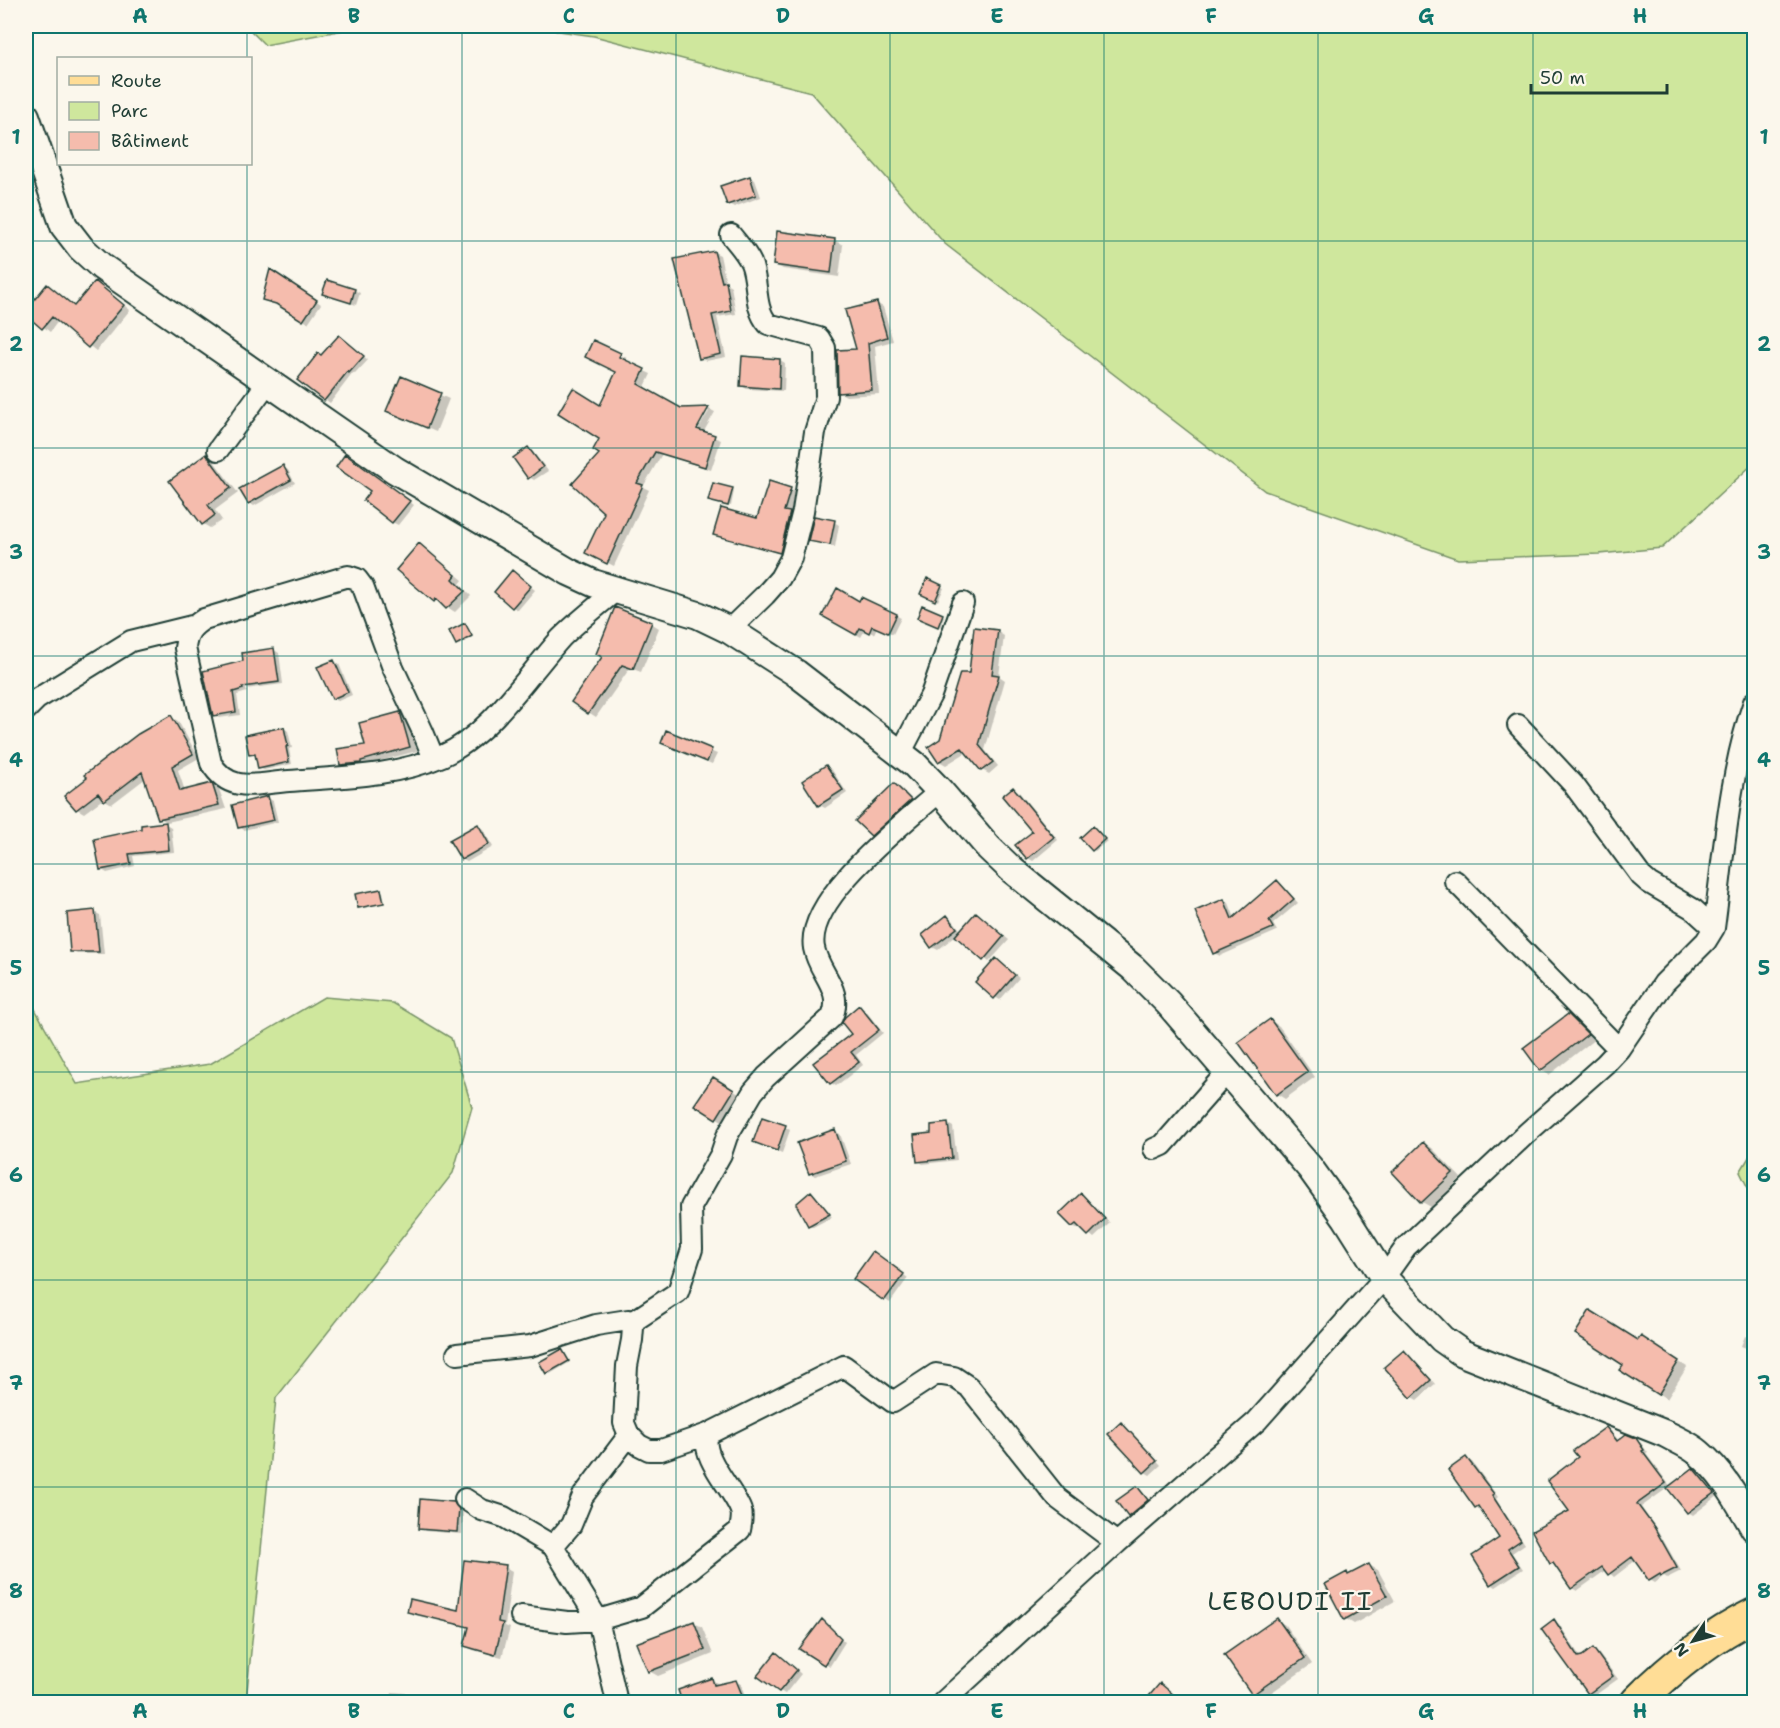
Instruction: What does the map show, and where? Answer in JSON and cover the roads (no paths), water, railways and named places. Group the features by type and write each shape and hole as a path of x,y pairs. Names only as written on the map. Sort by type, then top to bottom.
{"main road":[{"path":"1637,1702 1701,1647 1755,1615"}],"street":[{"path":"26,116 64,226 81,248 102,267 394,470 569,572 616,590 698,615 729,630 796,673 900,754 940,791 996,855 1133,968 1168,1003 1310,1168 1346,1218 1384,1278 1442,1339 1462,1353 1666,1434 1698,1452 1716,1469 1755,1528"},
{"path":"729,630 780,578 791,558 803,511 814,432 826,397 827,381 825,348 819,338 768,324 764,319 758,307 752,265 731,235"},
{"path":"218,450 268,382"},
{"path":"26,710 37,699 131,641 192,626 204,619 348,576 357,579 363,587 393,668 434,759"},
{"path":"192,626 187,633 185,648 212,763 218,775 241,785 401,769 444,755 470,739 563,637 616,590"},
{"path":"900,754 931,695 963,603"},
{"path":"943,1702 1117,1543 1257,1421 1384,1278 1406,1247 1619,1049 1664,983 1706,941 1714,928 1735,778 1746,726 1755,702"},
{"path":"1518,725 1573,784 1641,876 1648,883 1693,909 1714,928"},
{"path":"631,1323 678,1292 692,1250 691,1208 721,1154 727,1136 753,1092 766,1077 832,1017 836,1007 836,996 814,950 813,936 825,906 850,873 940,791"},
{"path":"1455,881 1619,1049"},
{"path":"1154,1149 1163,1145 1228,1071"},
{"path":"457,1354 530,1346 625,1319 631,1323"},
{"path":"631,1323 632,1340 627,1366 624,1423 629,1435 649,1450 661,1450 708,1434 844,1366 893,1402 936,1374 954,1377 969,1387 1057,1498 1117,1543"},
{"path":"521,1616 567,1622 598,1620 642,1607 740,1530 741,1511 715,1466 706,1443 708,1434"},
{"path":"553,1546 571,1525 582,1496 613,1459 629,1435"},
{"path":"465,1499 482,1510 504,1517 553,1546 598,1620 617,1702"}],"district":[{"name":"LEBOUDI II","path":"1290,1601"}]}
